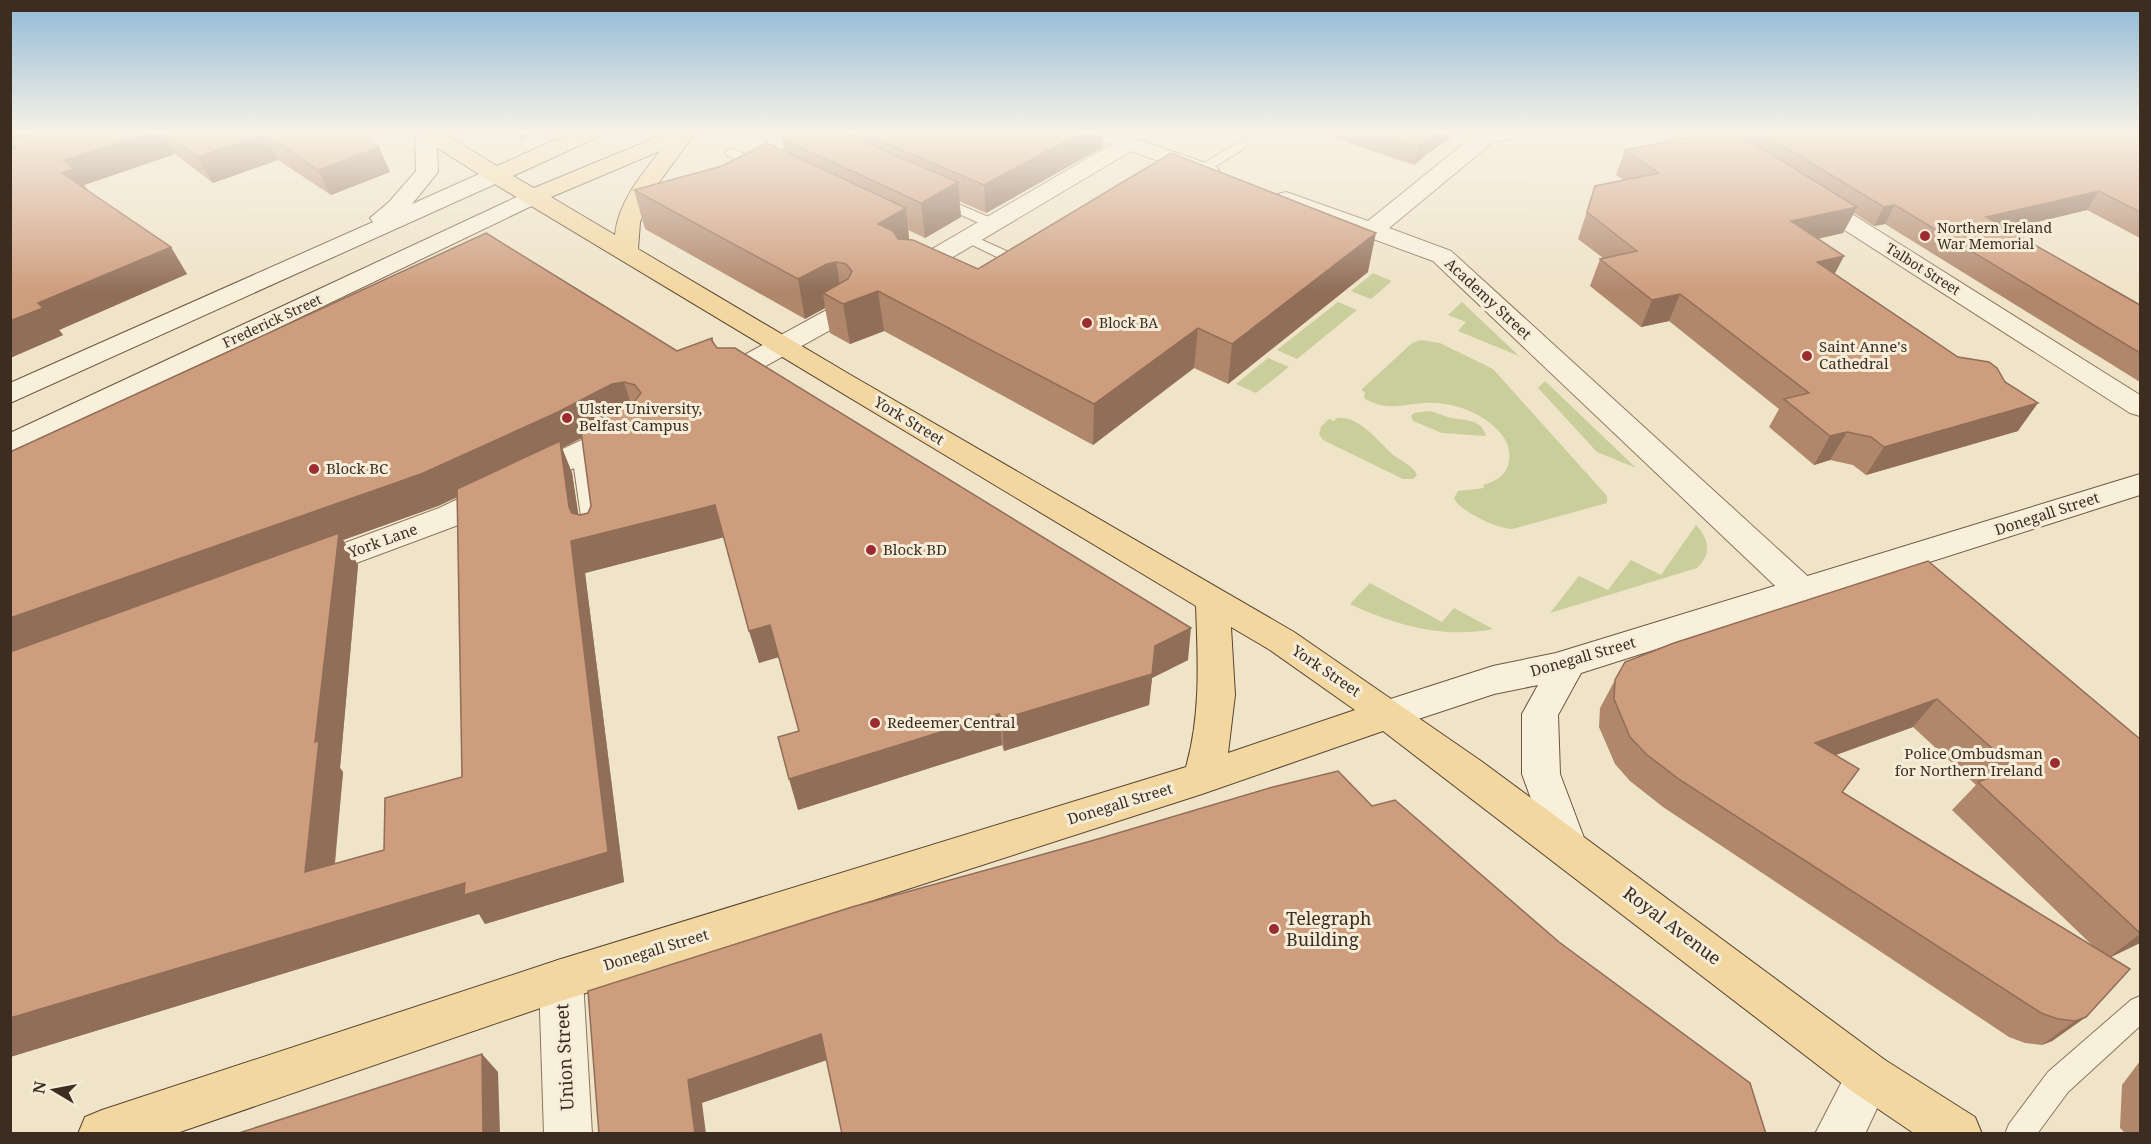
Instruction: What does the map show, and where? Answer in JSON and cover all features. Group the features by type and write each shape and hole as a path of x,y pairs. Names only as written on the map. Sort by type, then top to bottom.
{"main road":[{"name":"York Street","path":"515,185 1282,641 1388,714"},
{"path":"534,196 559,185"},
{"path":"626,252 628,222 646,185"},
{"path":"1202,778 1211,745 1217,695 1213,602"},
{"name":"Donegall Street","path":"102,1134 561,980 1202,778 1388,714"},
{"name":"Royal Avenue","path":"1388,714 1567,846 1869,1076 1958,1134"}],"street":[{"path":"351,240 397,207 416,185"},
{"path":"10,394 473,185"},
{"path":"912,271 935,252 969,238 1058,185"},
{"path":"1372,230 1427,185"},
{"name":"Talbot Street","path":"1794,188 2140,407"},
{"name":"Academy Street","path":"1265,192 1442,256 1802,591"},
{"name":"Frederick Street","path":"10,445 534,196"},
{"path":"736,371 843,312"},
{"name":"York Lane","path":"283,578 450,516 634,426"},
{"name":"Donegall Street","path":"1388,714 1493,680 1569,663 2140,484"},
{"path":"1567,846 1541,774 1540,714 1569,663"},
{"name":"Union Street","path":"561,980 568,1134"},
{"path":"1839,1134 1869,1076"}],"lane":[{"path":"918,190 993,224"},
{"path":"969,238 1008,257"},
{"path":"581,453 593,538"},
{"path":"2019,1134 2058,1082 2140,1009"}],"green space":[{"path":"1373,273 1392,281 1371,299 1351,291"},
{"path":"1338,302 1357,310 1297,359 1277,350"},
{"path":"1462,302 1519,356 1458,331 1466,322 1448,315"},
{"path":"1421,340 1440,343 1493,369 1607,496 1607,503 1512,529 1489,523 1471,514 1457,503 1454,498 1458,491 1484,488 1483,485 1498,478 1506,470 1509,453 1502,435 1486,420 1456,406 1434,403 1379,405 1364,398 1365,392 1361,390 1412,343"},
{"path":"1268,358 1289,367 1256,393 1236,384"},
{"path":"1545,381 1636,468 1597,452 1538,388"},
{"path":"1429,411 1473,422 1481,426 1486,436 1442,433 1413,421 1411,416 1414,413"},
{"path":"1337,418 1345,418 1360,425 1392,454 1413,468 1417,475 1413,479 1403,479 1323,440 1319,434 1321,427 1329,419 1334,421"},
{"path":"1696,525 1704,536 1707,546 1705,557 1697,568 1550,613 1579,576 1608,590 1631,560 1661,575"},
{"path":"1370,583 1442,622 1454,608 1493,629 1456,632 1420,628 1384,618 1350,604"}],"building":[{"path":"10,185 80,185 171,247 38,303 43,308 10,321"},
{"path":"651,185 858,185 906,208 878,224 893,231 898,239 913,240 978,269 1117,185 1254,185 1376,233 1232,344 1198,328 1094,404 878,291 843,304 823,293 848,279 852,271 846,264 836,262 827,264 798,279 634,190"},
{"path":"883,185 952,185 921,203"},
{"name":"Saint Anne's Cathedral","path":"1822,185 1857,207 1791,221 1844,256 1817,262 1958,357 1989,362 1997,368 2005,382 2038,403 1884,447 1871,437 1847,432 1830,436 1784,399 1809,393 1680,294 1652,300 1600,259 1637,251 1587,212 1595,186"},
{"path":"1848,185 2140,185 2140,212 2099,191 1986,217 2140,305 2140,353 1895,205 1884,207"},
{"path":"486,233 677,351 712,338 717,348 735,348 1191,628 1155,646 1152,674 1002,719 999,714 789,779 778,737 799,731 770,625 749,631 715,505 571,541 608,852 464,895 465,883 10,1018 10,652 339,533 315,742 319,741 305,872 384,850 385,798 462,777 457,489 560,441 569,507 572,513 580,515 588,513 591,506 581,431 634,402 641,393 635,385 624,382 612,384 556,413 421,474 10,618 10,452"},
{"path":"1928,561 2140,739 2140,933 1978,782 2014,768 1937,699 1815,743 1859,769 1842,792 2130,969 2086,1017 2075,1021 2058,1019 2041,1013 1680,780 1646,754 1630,737 1614,699 1615,680 1625,662 1674,643"},
{"path":"1338,771 1372,806 1395,800 1559,942 1750,1083 1766,1134 842,1134 821,1034 688,1080 695,1134 599,1134 588,991 852,907 1091,841 1273,787"},
{"path":"482,1054 483,1134 236,1134"}],"place":[{"name":"Northern Ireland War Memorial","path":"1925,236"},
{"name":"Block BA","path":"1087,323"},
{"name":"Saint Anne's Cathedral","path":"1807,356"},
{"name":"Ulster University, Belfast Campus","path":"567,418"},
{"name":"Block BC","path":"314,469"},
{"name":"Block BD","path":"871,550"},
{"name":"Redeemer Central","path":"875,723"},
{"name":"Police Ombudsman for Northern Ireland","path":"2055,763"},
{"name":"Telegraph Building","path":"1274,929"}]}
